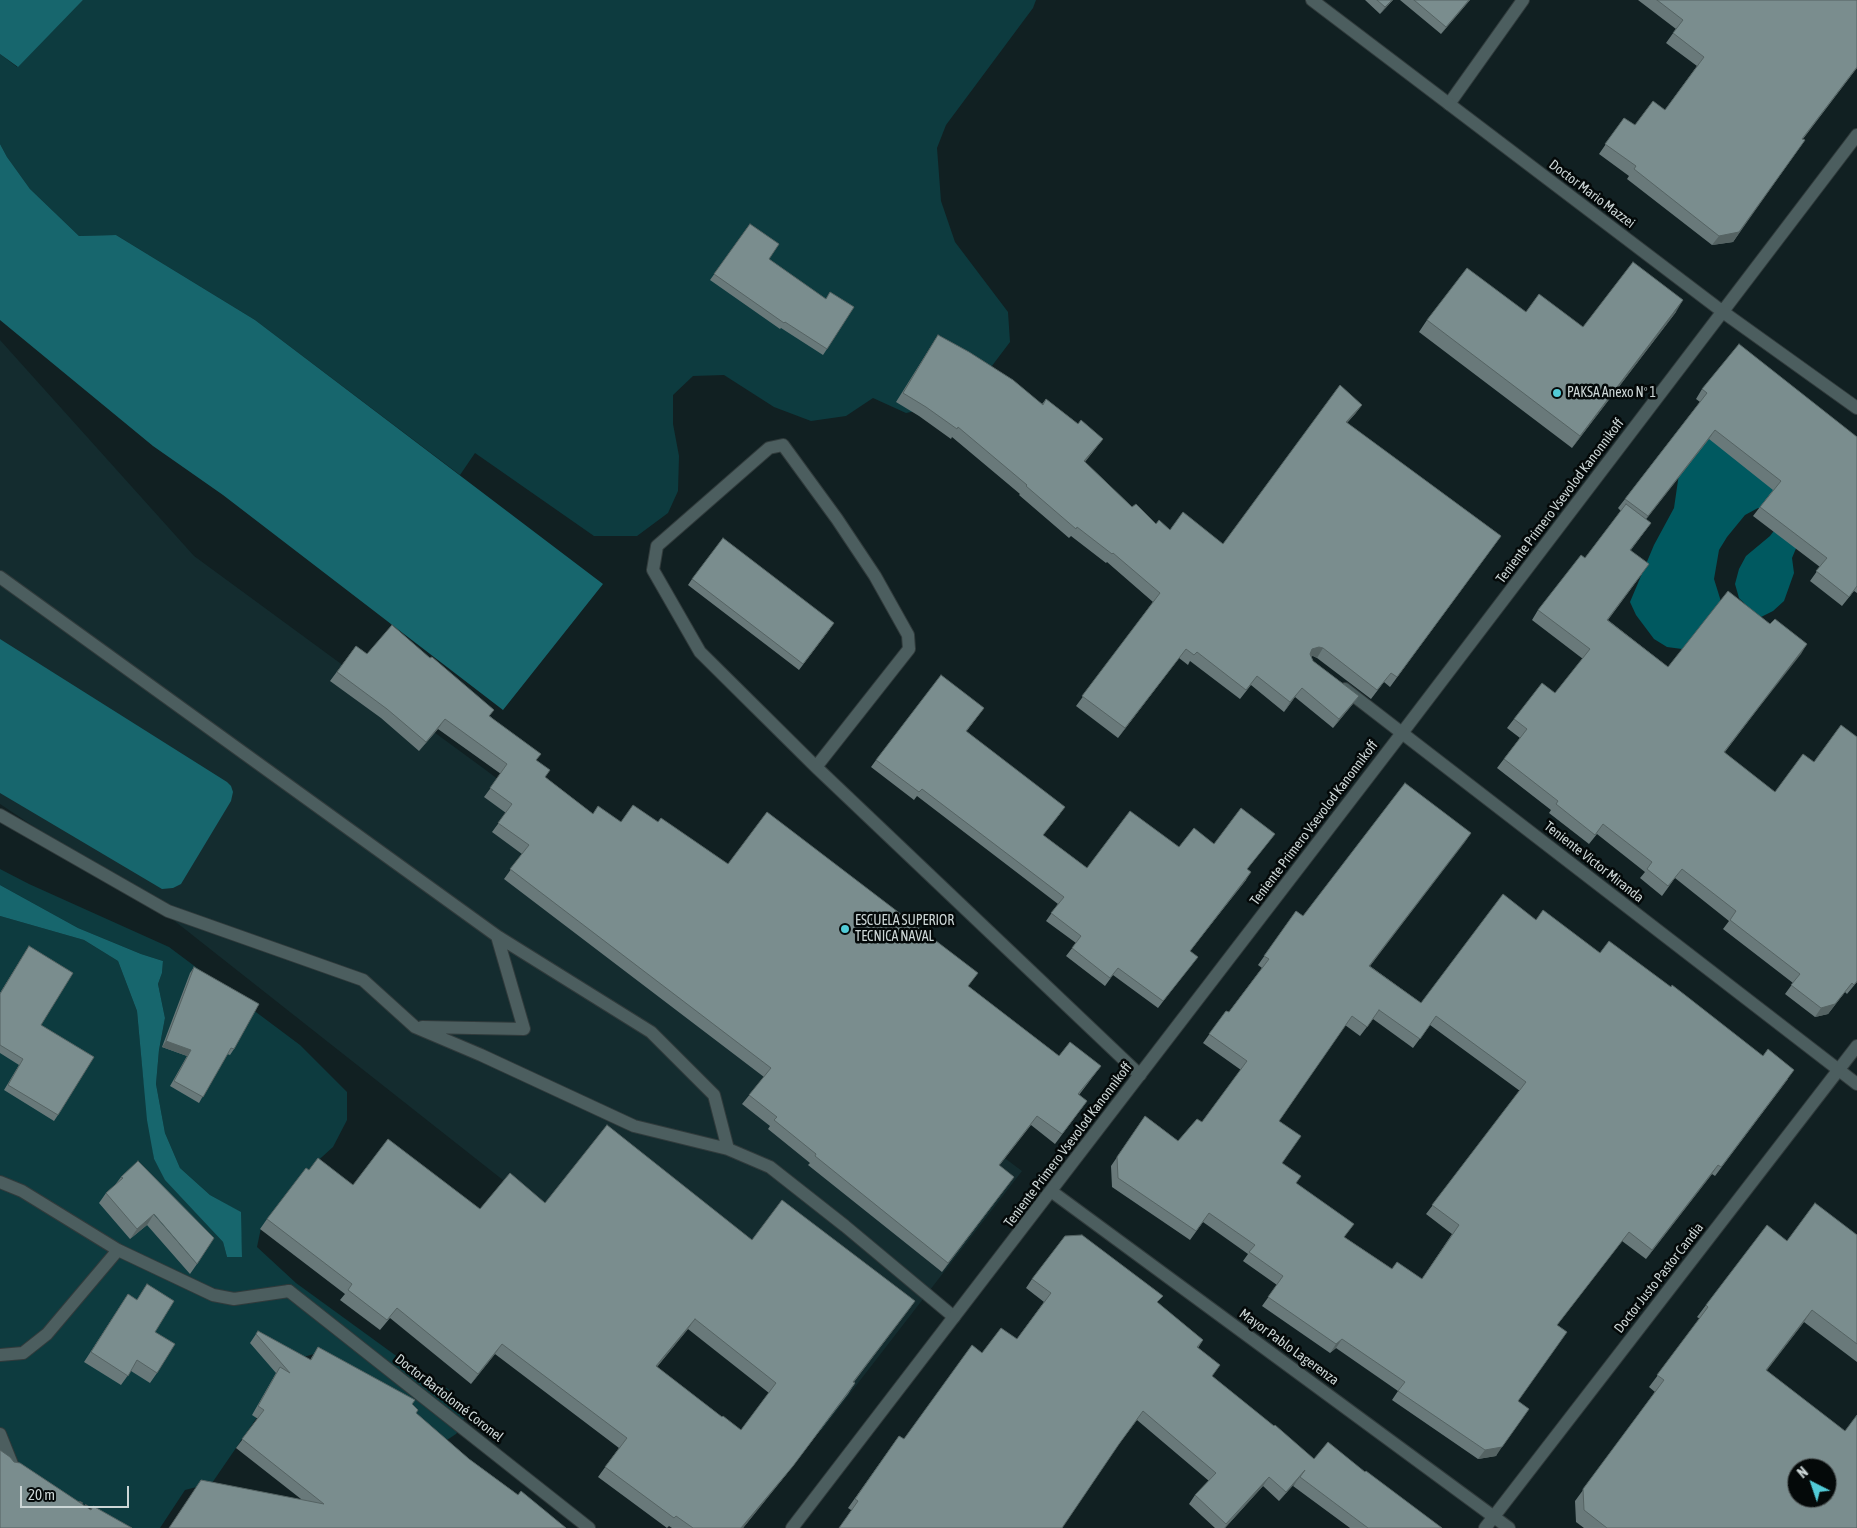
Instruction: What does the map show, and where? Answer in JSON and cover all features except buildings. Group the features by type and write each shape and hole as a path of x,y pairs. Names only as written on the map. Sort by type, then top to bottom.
{"street":[{"name":"Doctor Mario Mazzei","path":"1312,0 1723,312 1857,408"},
{"path":"1449,104 1523,0"},
{"name":"Teniente Primero Vsevolod Kanonnikoff","path":"792,1528 1402,733 1857,135"},
{"path":"816,767 909,649 908,636 875,576 783,445 769,448 657,546 653,570 700,652 816,767 1140,1075"},
{"path":"0,577 497,936 651,1032 714,1095 728,1149"},
{"name":"Teniente Victor Miranda","path":"1334,681 1857,1084"},
{"path":"0,814 168,911 363,980 414,1027 481,1055 634,1126 728,1149 770,1167 845,1226 954,1317"},
{"path":"414,1027 524,1029 497,936"},
{"name":"Doctor Justo Pastor Candia","path":"1485,1528 1857,1046"},
{"path":"0,1182 22,1191 118,1250 47,1334 23,1353 0,1355"},
{"name":"Mayor Pablo Lagerenza","path":"1051,1191 1508,1528"},
{"name":"Doctor Bartolomé Coronel","path":"118,1250 213,1296 234,1299 289,1291 589,1528"},
{"path":"0,1434 12,1464"}],"path":[{"path":"75,1500 98,1513"}],"shaded area":[{"path":"0,0 83,0 18,67 0,54"},
{"path":"83,0 1036,0 1033,8 946,125 937,148 941,201 955,242 1008,312 1010,342 976,387 940,406 906,413 873,398 846,416 811,421 774,407 724,375 693,376 673,395 673,424 679,456 678,491 668,513 637,536 594,536 475,453 460,475 255,320 116,235 79,236 30,189 0,144 0,54 17,67"},
{"path":"0,144 30,189 79,236 116,235 255,320 603,584 503,710 223,495 153,446 0,320"},
{"path":"0,340 194,556 483,768 1022,1171 821,1431 167,915 0,804"},
{"path":"1705,428 1809,517 1792,558 1794,573 1784,601 1773,611 1759,618 1739,598 1735,584 1739,569 1746,556 1770,536 1779,524 1773,510 1758,508 1745,515 1719,550 1714,579 1723,608 1717,621 1682,649 1667,647 1654,639 1636,615 1630,602 1654,545 1674,508 1683,446"},
{"path":"0,639 231,786 233,792 231,801 181,884 173,888 162,889 0,793"},
{"path":"0,869 169,947 300,1045 347,1092 347,1120 333,1147 312,1166 261,1228 257,1247 296,1283 395,1355 451,1391 463,1409 464,1424 456,1434 444,1442 317,1353 297,1359 212,1483 185,1490 160,1528 127,1528 37,1479 12,1460 0,1446 0,916 84,940 118,961 137,1011 154,1159 166,1180 223,1242 227,1257 242,1257 240,1212 210,1195 180,1168 165,1133 156,1084 159,1050 165,1018 158,984 162,973 163,961 78,928 0,885"},
{"path":"0,885 78,928 163,961 162,973 158,984 165,1018 159,1050 156,1084 165,1133 180,1168 210,1195 241,1212 242,1257 227,1257 223,1242 165,1180 154,1159 147,1120 137,1011 118,961 84,940 0,916"}],"place":[{"name":"PAKSA Anexo Nº 1","path":"1557,393"},
{"name":"ESCUELA SUPERIOR TECNICA NAVAL","path":"845,929"}]}
